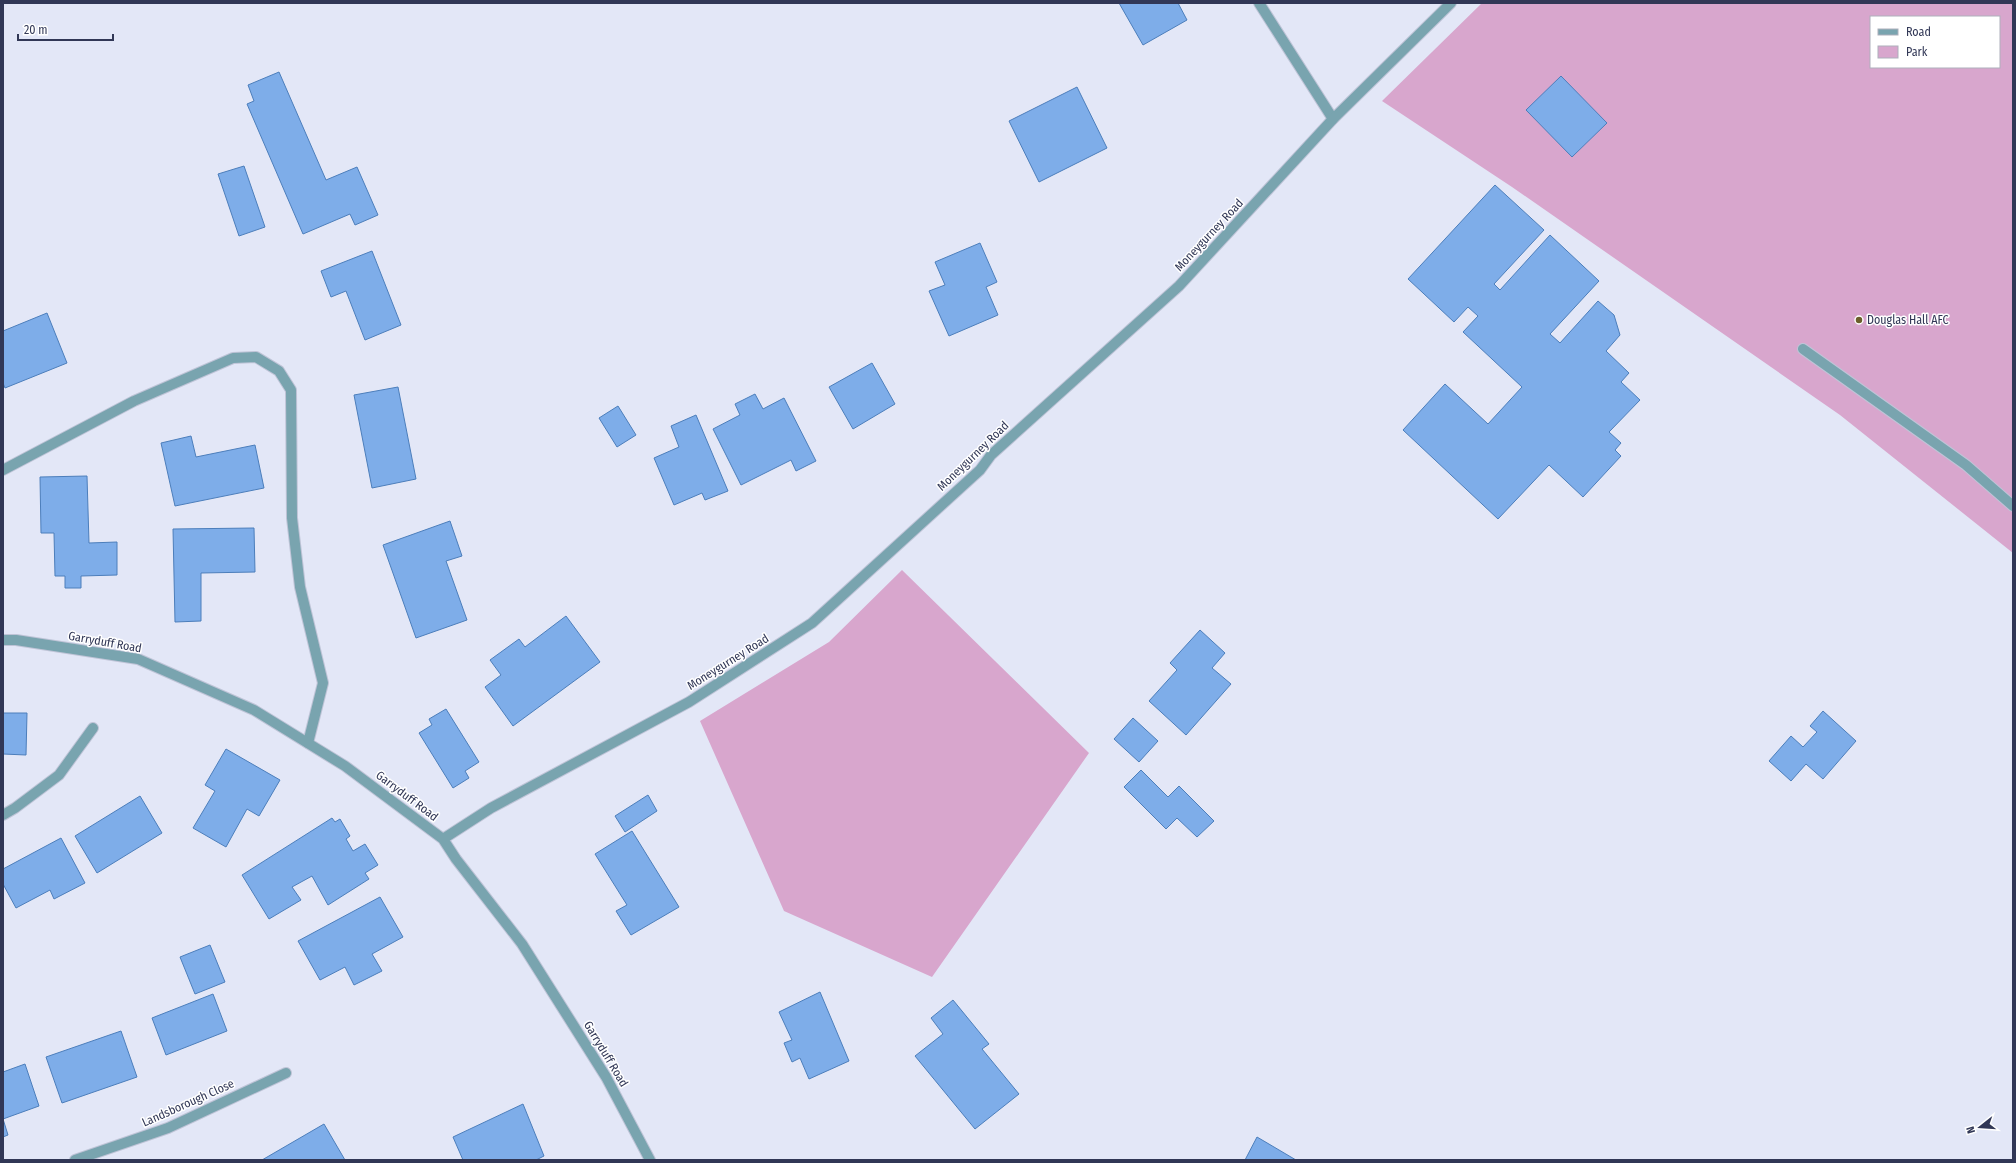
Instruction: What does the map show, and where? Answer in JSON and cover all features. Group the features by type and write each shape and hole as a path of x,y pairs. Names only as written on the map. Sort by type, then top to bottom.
{"street":[{"path":"1259,3 1333,119"},
{"name":"Moneygurney Road","path":"443,839 491,808 689,702 812,623 980,470 991,455 1178,286 1333,119 1451,3"},
{"path":"1803,349 1966,465 2013,506"},
{"path":"3,470 134,401 234,358 256,357 279,371 291,390 292,518 300,587 323,683 308,743"},
{"name":"Garryduff Road","path":"3,640 16,640 138,659 254,710 345,766 443,839 456,859 522,944 606,1077 650,1160"},
{"path":"3,815 15,808 59,775 93,728"},
{"name":"Landsborough Close","path":"75,1160 168,1128 286,1073"}],"green space":[{"name":"Douglas Hall AFC","path":"1482,3 2013,3 2013,553 1840,415 1512,187 1382,101"},
{"path":"902,570 1089,753 932,977 784,911 700,721 829,642"}],"building":[{"path":"1119,3 1178,3 1187,20 1143,45"},
{"path":"279,72 326,180 357,167 378,215 355,225 350,214 303,234 247,104 254,101 248,85"},
{"path":"1561,76 1607,123 1572,157 1526,110"},
{"path":"1077,87 1107,148 1039,182 1009,121"},
{"path":"244,166 265,227 239,236 218,174"},
{"path":"1495,185 1544,230 1494,284 1500,290 1550,235 1599,281 1550,334 1560,343 1598,301 1614,315 1620,335 1606,351 1629,373 1621,382 1640,400 1609,432 1621,443 1615,450 1621,456 1583,497 1549,465 1498,519 1403,430 1445,384 1488,424 1522,387 1463,332 1478,316 1468,307 1454,322 1408,279"},
{"path":"980,243 997,282 986,287 998,315 949,336 929,291 945,285 935,262"},
{"path":"372,251 401,325 365,340 346,291 331,297 321,271"},
{"path":"47,313 67,363 5,388 3,383 3,331"},
{"path":"872,363 895,404 853,429 829,387"},
{"path":"398,387 416,479 372,488 354,395"},
{"path":"755,394 763,409 784,398 816,461 796,471 791,460 741,485 713,429 740,415 735,404"},
{"path":"618,406 636,435 617,447 599,418"},
{"path":"696,415 728,491 705,500 702,493 674,505 654,458 679,447 671,426"},
{"path":"191,436 196,457 255,445 264,488 175,506 161,443"},
{"path":"87,476 89,543 117,542 117,575 81,576 81,588 65,588 65,576 55,576 54,533 41,533 40,477"},
{"path":"450,521 462,556 446,561 467,620 416,638 383,545"},
{"path":"254,528 255,572 201,573 201,621 175,622 173,529"},
{"path":"566,616 600,662 513,726 485,687 501,675 490,660 519,639 525,647"},
{"path":"1200,630 1225,653 1212,668 1231,684 1186,735 1149,701 1177,670 1170,663"},
{"path":"446,709 479,762 465,771 469,778 453,788 419,733 432,725 429,719"},
{"path":"1823,711 1856,741 1823,779 1806,764 1791,781 1769,761 1791,736 1803,747 1817,732 1810,726"},
{"path":"3,713 27,713 26,755 3,754"},
{"path":"1133,718 1158,741 1139,762 1114,739"},
{"path":"226,749 280,780 259,816 247,809 226,847 193,828 215,791 205,785"},
{"path":"1141,770 1168,797 1179,786 1214,821 1197,837 1177,818 1166,829 1124,787"},
{"path":"648,795 657,811 625,832 615,816"},
{"path":"140,796 162,833 97,873 75,836"},
{"path":"332,818 335,822 340,819 350,836 346,839 353,851 365,844 378,865 365,873 369,879 328,905 312,876 292,887 301,900 269,919 242,875"},
{"path":"632,831 679,907 631,935 616,911 627,905 595,854"},
{"path":"61,838 85,883 54,899 50,890 16,908 3,884 3,869"},
{"path":"380,897 403,937 372,954 382,971 354,985 345,967 320,980 298,941"},
{"path":"210,945 225,982 195,994 180,957"},
{"path":"820,992 849,1061 809,1079 800,1058 792,1062 784,1043 792,1040 779,1012"},
{"path":"213,994 227,1031 166,1055 152,1018"},
{"path":"953,1000 989,1044 982,1049 1019,1094 975,1129 915,1056 943,1034 931,1018"},
{"path":"121,1031 137,1077 62,1103 46,1057"},
{"path":"25,1064 39,1106 3,1119 3,1072"},
{"path":"523,1104 544,1156 536,1160 463,1160 453,1137"},
{"path":"3,1119 8,1135 3,1137"},
{"path":"324,1124 345,1160 262,1160"},
{"path":"1257,1137 1296,1160 1245,1160"}],"place":[{"name":"Douglas Hall AFC","path":"1859,320"}]}
